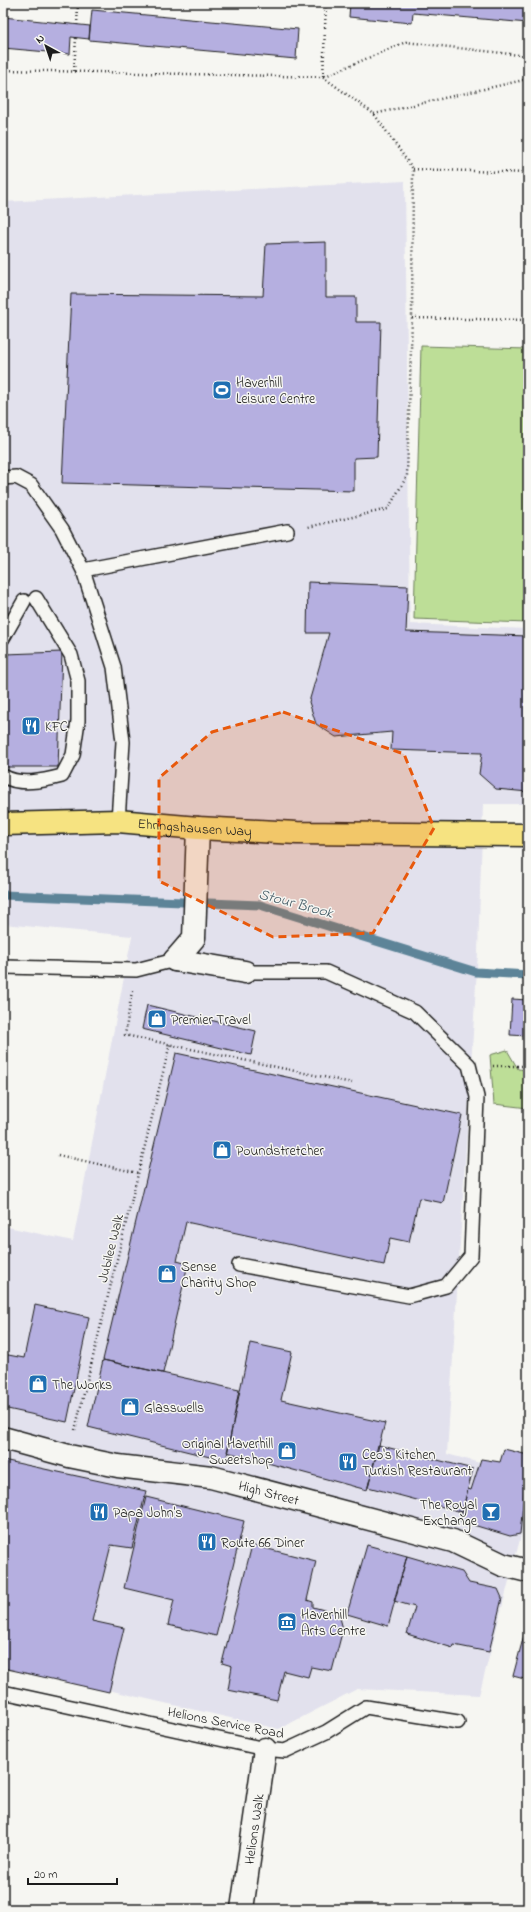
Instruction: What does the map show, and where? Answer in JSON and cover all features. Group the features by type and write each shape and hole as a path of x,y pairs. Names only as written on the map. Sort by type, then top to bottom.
{"main road":[{"path":"3,824 118,821"},
{"name":"Ehringshausen Way","path":"118,821 198,828 297,833 528,835"}],"street":[{"path":"175,960 194,938 198,828"},
{"path":"175,960 245,972"},
{"name":"High Street","path":"3,1438 69,1456 118,1466 211,1477 453,1541 503,1565 528,1571"},
{"name":"Helions Walk","path":"242,1909 265,1749"}],"lane":[{"name":"Ehringshausen Way","path":"3,478 16,477 31,485 62,529 83,570 114,667 123,742 118,821"},
{"path":"83,570 288,531"},
{"path":"3,638 30,600 71,655 78,681 78,721 73,754 62,776 40,782 11,781 3,776"},
{"path":"3,967 136,970 175,960"},
{"path":"239,1265 409,1296 446,1286 471,1256 477,1097 469,1065 415,1012 326,972 245,972"},
{"name":"Helions Service Road","path":"3,1692 265,1749 285,1751 326,1732 366,1707 458,1722"}],"path":[{"path":"77,25 78,3"},
{"path":"323,77 326,3"},
{"path":"74,71 76,38"},
{"path":"3,70 323,77 406,42 528,56"},
{"path":"288,531 388,510 407,476 412,318 413,169 374,114 323,77"},
{"path":"374,114 528,79"},
{"path":"413,169 528,173"},
{"path":"412,318 528,320"},
{"path":"136,970 125,1035 352,1082"},
{"name":"Jubilee Walk","path":"69,1456 170,1044"},
{"path":"469,1065 528,1066"},
{"path":"58,1155 138,1173"}],"highlighted area":[{"path":"283,712 404,754 434,828 373,933 273,937 159,881 159,778 212,732"}],"shaded area":[{"path":"405,181 410,624 528,629 528,804 483,804 478,952 447,1454 528,1476 528,1509 479,1695 357,1689 279,1729 3,1666 3,1226 73,1241 132,936 3,924 3,202"}],"green space":[{"path":"421,346 528,349 528,623 414,619"},
{"path":"507,1050 518,1069 528,1070 528,1108 494,1104 490,1055"}],"building":[{"path":"350,3 528,3 528,23 413,13 412,23 349,17"},
{"path":"92,10 298,29 296,59 89,40"},
{"path":"3,17 90,26 89,39 71,37 70,54 3,48"},
{"name":"Haverhill Leisure Centre","path":"326,242 326,297 356,297 356,322 381,322 377,457 354,458 354,491 62,483 71,294 263,296 266,244"},
{"path":"308,582 408,586 406,632 528,636 528,792 496,789 479,774 482,753 391,750 392,732 336,737 316,724 309,702 329,633 307,633"},
{"name":"KFC","path":"62,652 58,767 3,767 5,654"},
{"path":"512,999 528,1000 528,1036 510,1035"},
{"path":"147,1005 256,1031 251,1055 142,1029"},
{"path":"176,1053 462,1115 443,1203 419,1198 409,1242 390,1238 384,1265 186,1222 177,1261 188,1264 163,1373 103,1360"},
{"path":"35,1305 89,1317 67,1422 3,1408 3,1354 24,1358"},
{"path":"250,1343 292,1352 281,1400 385,1423 367,1490 227,1452"},
{"path":"103,1360 239,1390 226,1461 88,1427"},
{"path":"378,1445 473,1469 462,1512 368,1487"},
{"path":"504,1449 528,1455 520,1534 510,1536 460,1521 468,1489 471,1490 481,1459 500,1462"},
{"path":"3,1460 146,1491 132,1548 111,1545 92,1621 124,1628 109,1692 3,1668"},
{"path":"146,1497 244,1521 216,1636 168,1625 174,1600 124,1588"},
{"name":"Haverhill Arts Centre","path":"252,1545 316,1561 307,1600 313,1602 313,1607 339,1614 343,1629 332,1671 311,1667 308,1677 284,1671 277,1700 228,1690 232,1666 222,1663"},
{"path":"367,1545 407,1556 388,1626 347,1614"},
{"path":"407,1556 462,1572 469,1583 498,1589 502,1598 489,1652 454,1645 453,1648 407,1634 415,1607 394,1601"},
{"path":"528,1620 528,1680 513,1676"}],"waterway":[{"name":"Stour Brook","path":"3,895 260,905 476,972 528,975"}],"place":[{"name":"Haverhill Leisure Centre","path":"222,390"},
{"name":"KFC","path":"31,726"},
{"name":"Premier Travel","path":"157,1019"},
{"name":"Poundstretcher","path":"222,1150"},
{"name":"Sense Charity Shop","path":"167,1274"},
{"name":"The Works","path":"38,1384"},
{"name":"Glasswells","path":"130,1407"},
{"name":"Original Haverhill Sweetshop","path":"287,1451"},
{"name":"Ceo's Kitchen Turkish Restaurant","path":"348,1462"},
{"name":"Papa John's","path":"99,1512"},
{"name":"The Royal Exchange","path":"491,1512"},
{"name":"Route 66 Diner","path":"207,1542"},
{"name":"Haverhill Arts Centre","path":"287,1622"}]}
